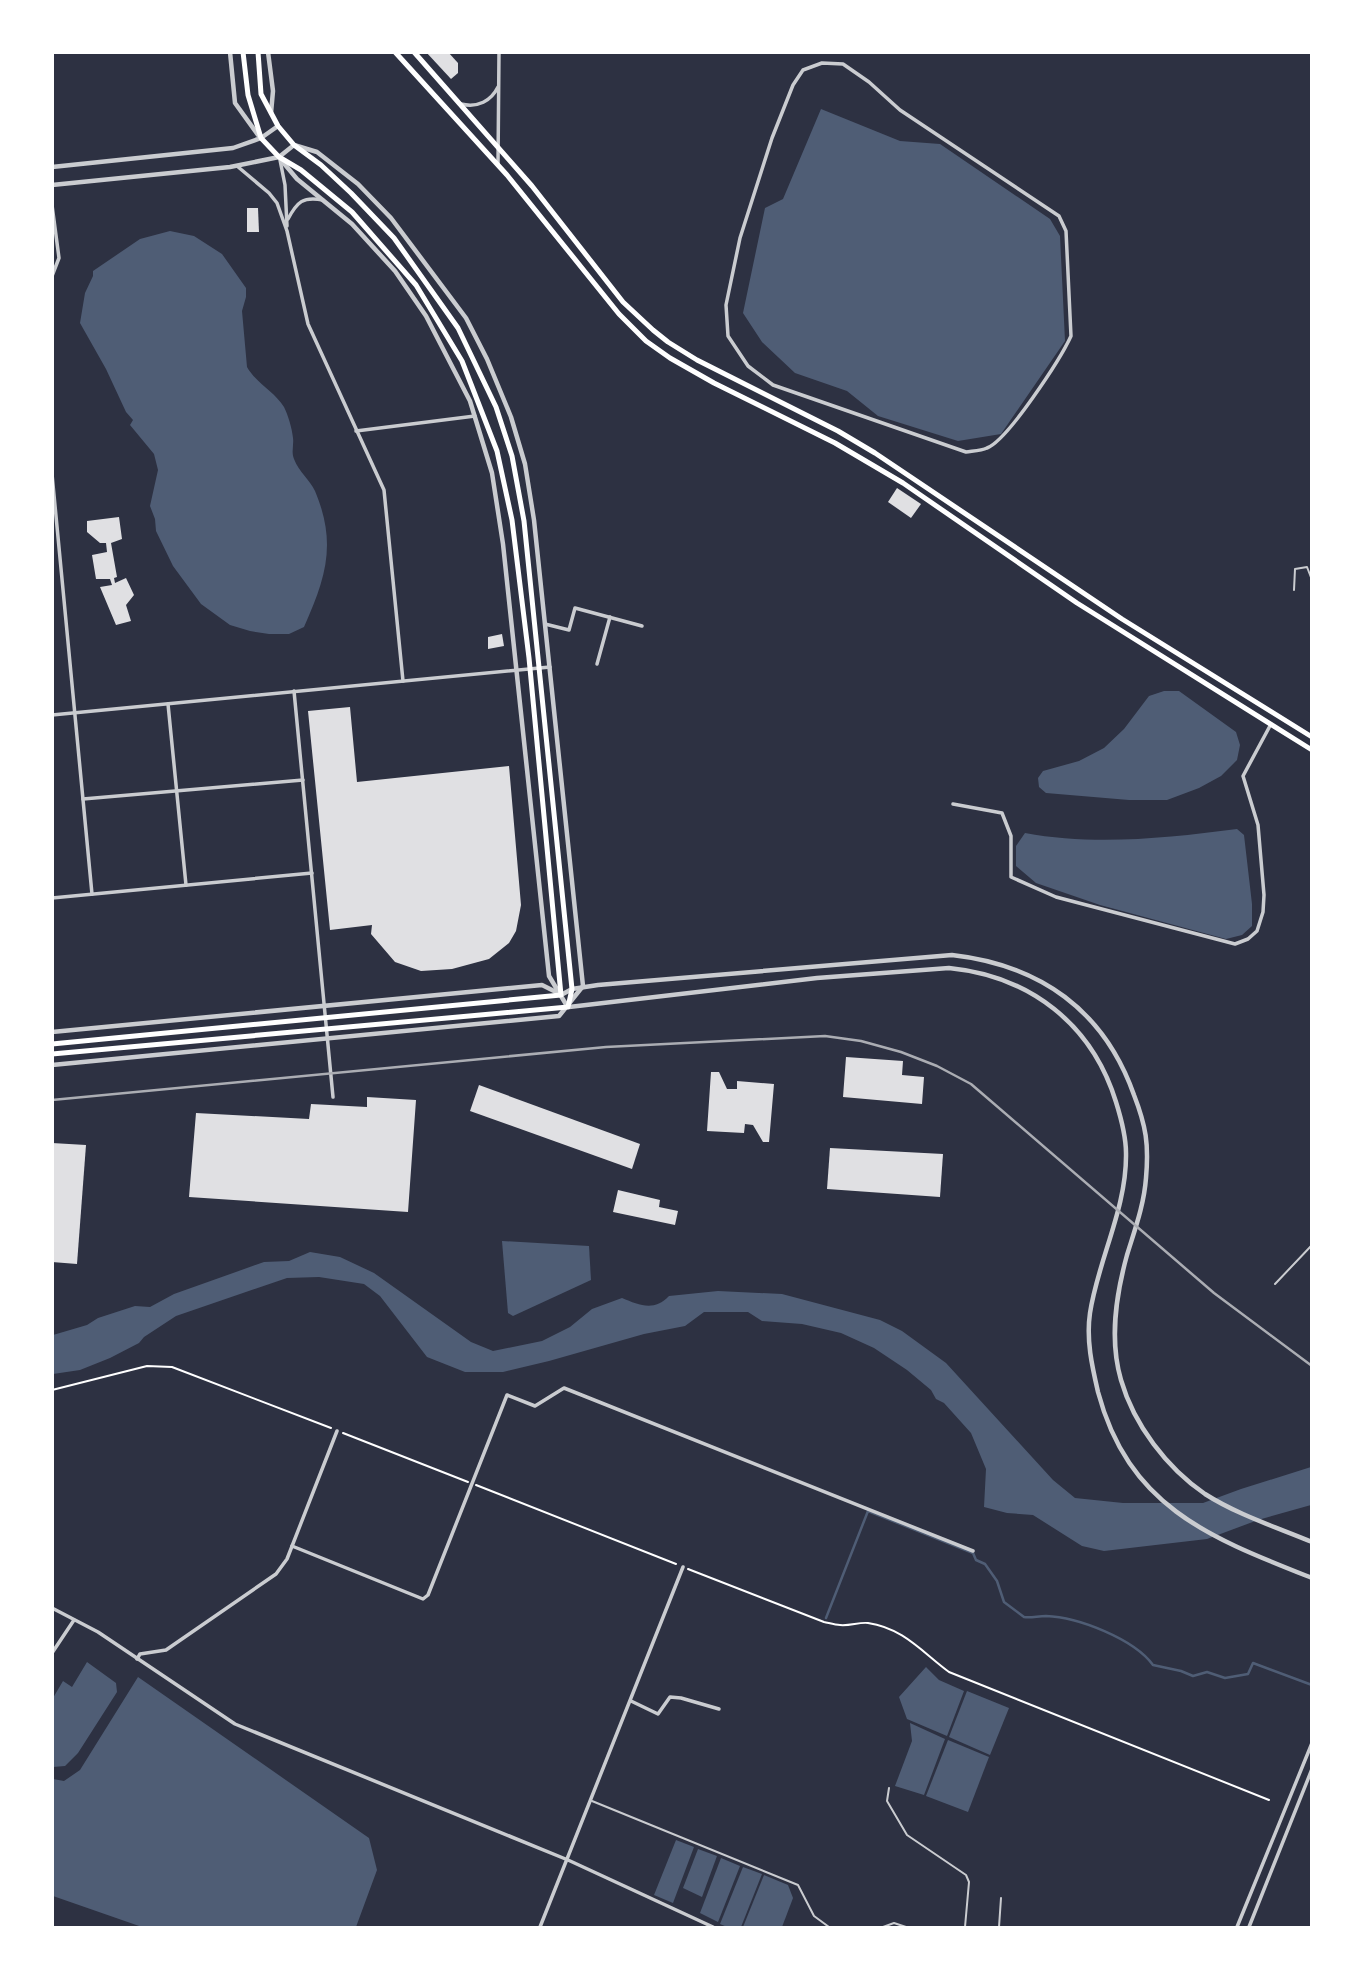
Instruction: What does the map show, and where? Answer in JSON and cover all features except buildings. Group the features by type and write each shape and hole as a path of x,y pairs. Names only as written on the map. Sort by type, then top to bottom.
{"main road":[{"path":"52,1044 561,995 530,668 507,489 493,438 462,361 416,285 352,212 302,170 279,157 261,138 247,95 243,52"},
{"path":"52,1054 568,1007 572,989 524,521 512,456 496,407 458,328 394,238 341,184 294,145 278,127 261,94 258,52"},
{"path":"395,52 498,164 619,314 646,341 714,383 835,443 903,483 1088,610 1311,750"},
{"path":"414,52 498,146 615,292 668,342 697,360 838,431 875,453 1093,600 1311,737"},
{"path":"1088,610 1093,600"}],"street":[{"path":"230,52 235,103 261,138"},
{"path":"268,52 273,92 271,114"},
{"path":"498,164 499,52"},
{"path":"822,63 843,64 869,82 900,110 1059,216 1066,231 1071,336 1064,351 1007,432 989,448 965,452 797,395 773,386 748,366 729,336 726,304 740,238 772,138 793,85 803,70 822,63"},
{"path":"460,103 468,106 485,102 493,96 499,85"},
{"path":"52,167 233,148 261,138 278,127"},
{"path":"52,185 237,166 279,157 294,145 317,152 358,184 391,218 471,328 511,417 525,464 534,520 583,986 559,1016 52,1065"},
{"path":"279,157 297,179 352,224 395,271 426,316 470,401 492,473 503,544 549,976 568,1007"},
{"path":"279,157 285,185 287,231"},
{"path":"237,166 275,200 287,231 307,324 384,490 403,681"},
{"path":"287,221 300,202 310,198 327,201"},
{"path":"52,205 58,258 52,276"},
{"path":"356,431 475,416"},
{"path":"52,474 92,894"},
{"path":"545,624 569,630 575,608 642,626"},
{"path":"597,664 610,617"},
{"path":"52,715 550,667"},
{"path":"294,691 333,1097"},
{"path":"169,704 186,885"},
{"path":"953,804 1002,813 1011,836 1011,877 1056,897 1234,944 1248,939 1258,931 1263,912 1258,825 1242,776 1271,724"},
{"path":"83,799 303,780"},
{"path":"52,898 312,873"},
{"path":"561,995 583,986 952,955 1009,966 1053,987 1106,1036 1126,1070 1147,1135 1146,1178 1141,1211 1118,1292 1115,1323 1121,1380 1142,1427 1169,1461 1204,1493 1233,1509 1311,1542"},
{"path":"568,1007 817,978 949,968 1004,979 1037,996 1068,1020 1092,1048 1110,1082 1120,1117 1126,1153 1122,1194 1096,1283 1089,1316 1088,1339 1092,1368 1110,1427 1144,1482 1167,1505 1196,1527 1240,1550 1311,1578"},
{"path":"542,985 549,976"},
{"path":"52,1032 542,985 561,995"},
{"path":"292,1546 423,1599 428,1595 507,1395 535,1406 564,1388 973,1550"},
{"path":"137,1659 140,1654 166,1650 276,1574 287,1559 337,1431"},
{"path":"540,1927 683,1567"},
{"path":"52,1608 98,1632 235,1724 568,1860 713,1927"},
{"path":"52,1653 74,1619"},
{"path":"631,1701 658,1714 670,1697 719,1709"},
{"path":"1237,1927 1311,1746"},
{"path":"1249,1927 1311,1769"}],"lane":[{"path":"1294,590 1295,569 1311,566"},
{"path":"1307,567 1311,580"},
{"path":"1275,1284 1311,1245"},
{"path":"889,1788 887,1801 907,1835 967,1875 969,1882 965,1927"},
{"path":"591,1801 798,1885 814,1916 829,1927"},
{"path":"999,1927 1001,1899"},
{"path":"883,1927 894,1923 906,1927"}],"path":[{"path":"52,1390 147,1366 172,1367 824,1622 842,1625 866,1622 894,1630 916,1643 948,1672 1269,1800"}],"water":[{"path":"821,109 900,141 940,144 1050,219 1060,236 1065,341 1001,434 958,441 878,416 847,391 795,373 762,342 743,313 765,208 783,199"},
{"path":"170,231 194,236 222,254 246,288 242,311 247,367 284,407 292,430 294,459 313,487 322,510 327,544 323,576 304,627 289,634 269,634 230,625 201,604 173,566 156,531 150,506 158,470 154,454 130,425 133,420 126,412 80,323 85,293 93,271 140,239"},
{"path":"1164,691 1179,691 1236,732 1240,745 1237,760 1221,776 1167,800 1129,800 1046,793 1039,787 1038,778 1043,771 1079,761 1104,748 1124,729 1149,696"},
{"path":"1237,829 1244,835 1252,926 1242,935 1226,939 1100,905 1036,883 1016,866 1016,846 1025,833 1104,840 1158,838"},
{"path":"502,1241 589,1246 591,1280 513,1316 508,1313"},
{"path":"310,1252 340,1257 374,1273 471,1342 493,1351 542,1341 570,1327 592,1309 622,1298 640,1305 652,1306 669,1296 718,1291 782,1294 880,1320 902,1331 946,1363 1053,1480 1075,1498 1123,1503 1203,1503 1311,1467 1311,1505 1258,1520 1207,1539 1104,1551 1082,1546 1033,1515 1007,1513 984,1507 986,1469 971,1433 944,1403 936,1399 931,1390 907,1370 874,1348 841,1333 802,1324 762,1321 748,1312 704,1312 685,1326 644,1334 549,1361 503,1372 465,1372 427,1357 380,1296 364,1284 319,1277 287,1278 176,1316 139,1343 110,1358 80,1370 53,1374 53,1335 135,1306 150,1307 174,1294 264,1262 289,1261"},
{"path":"87,1662 116,1683 117,1692 78,1753 65,1766 53,1767 53,1698 63,1681 72,1687"},
{"path":"926,1667 939,1680 964,1691 947,1736 907,1719 899,1697"},
{"path":"138,1677 369,1838 377,1870 356,1927 142,1927 53,1896 53,1779 64,1781 80,1770"},
{"path":"967,1691 1009,1708 990,1755 949,1737"},
{"path":"910,1723 945,1739 924,1795 895,1786 912,1741"},
{"path":"948,1740 989,1757 968,1812 926,1796"},
{"path":"676,1840 694,1847 673,1903 654,1895"},
{"path":"698,1849 717,1856 702,1897 683,1888"},
{"path":"721,1858 740,1866 718,1922 700,1913"},
{"path":"743,1867 762,1874 741,1927 727,1927 720,1924"},
{"path":"764,1875 788,1885 793,1898 782,1927 743,1927"}],"waterway":[{"path":"826,1618 868,1511 973,1553 976,1560 985,1564 997,1581 1004,1602 1024,1617 1059,1617 1089,1625 1119,1638 1144,1655 1153,1665 1193,1676 1207,1672 1225,1678 1248,1674 1253,1663 1312,1685"}],"railway":[{"path":"52,1100 606,1047 825,1036 861,1041 937,1066 971,1084 1214,1293 1312,1366"}]}
